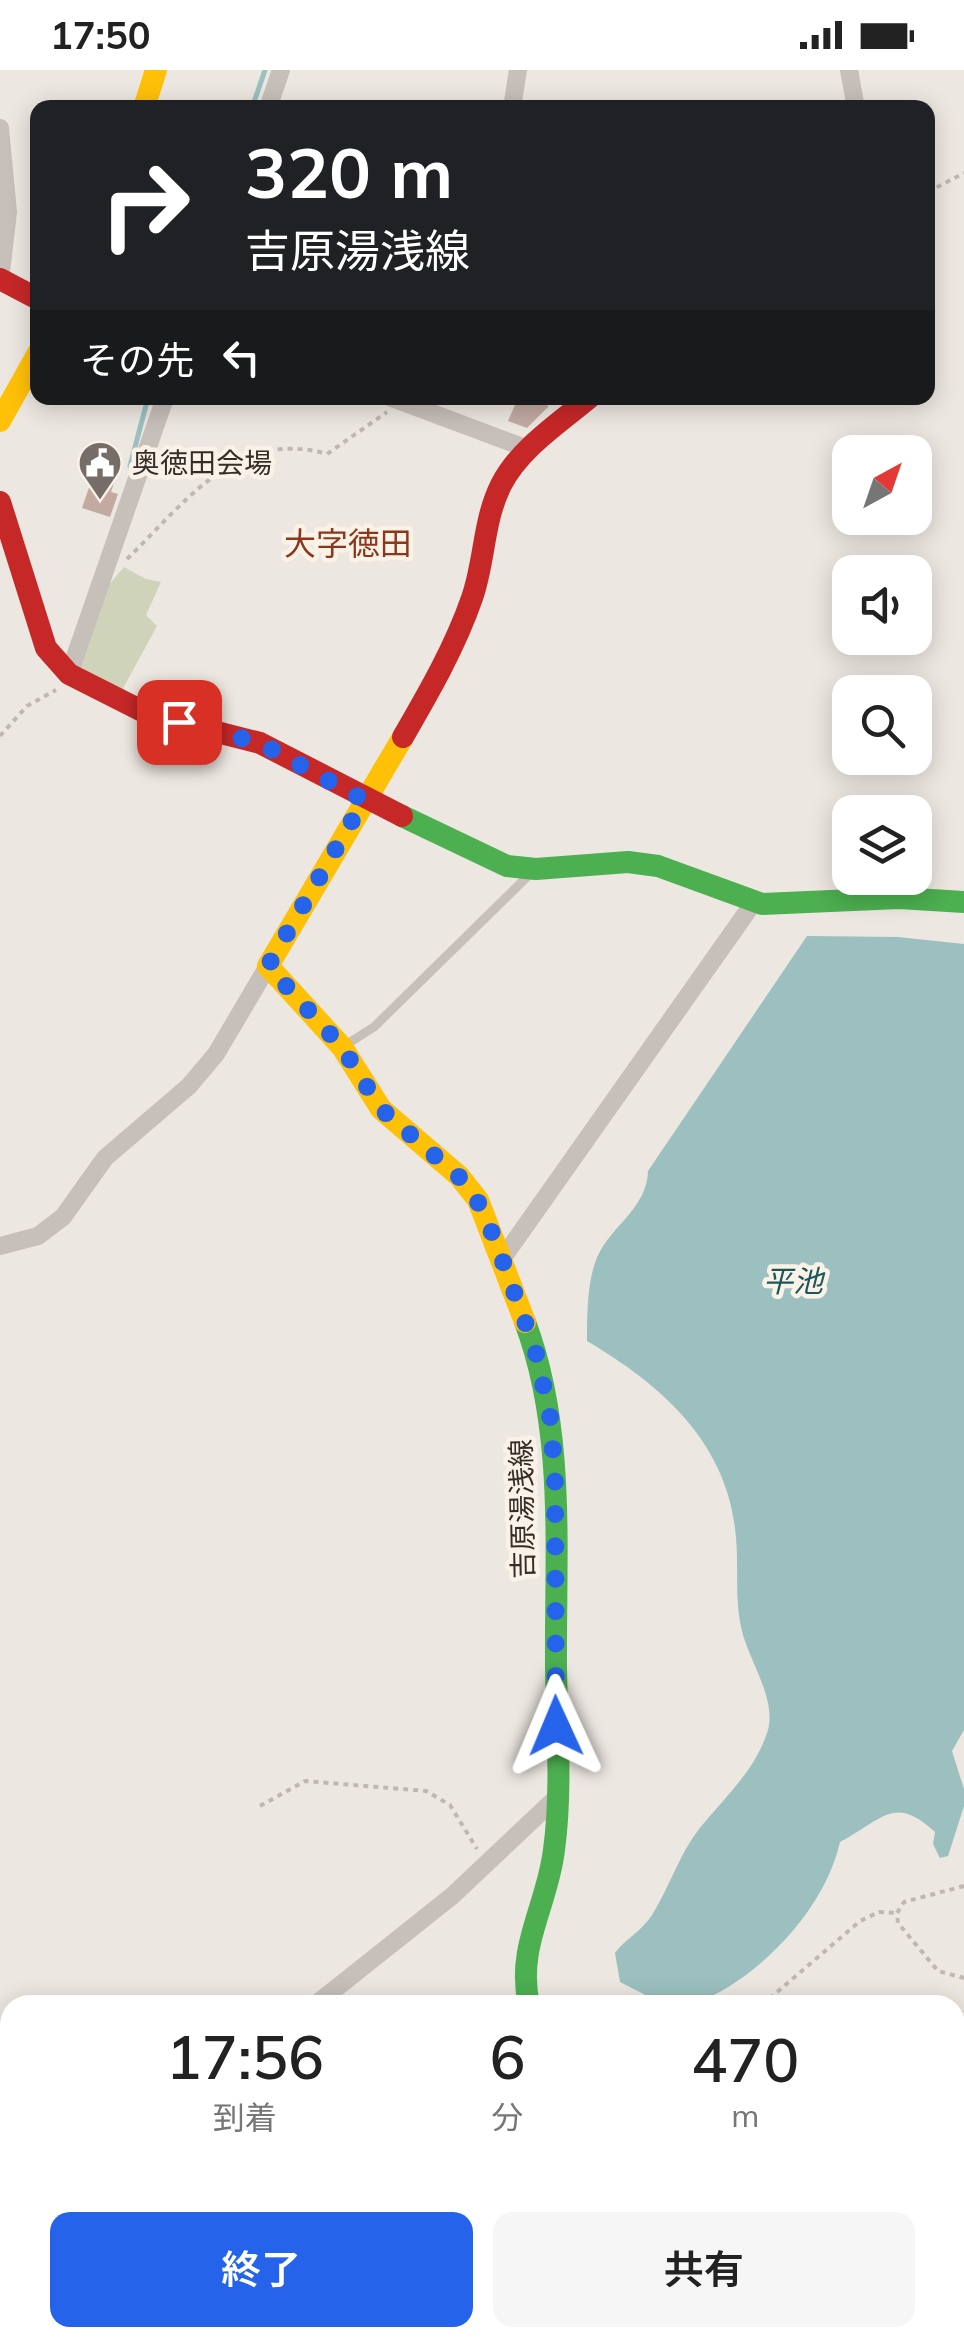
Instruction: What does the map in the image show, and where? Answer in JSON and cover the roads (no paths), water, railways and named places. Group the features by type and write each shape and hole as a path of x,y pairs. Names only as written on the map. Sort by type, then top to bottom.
{"main road":[{"path":"147,100 156,70"},
{"path":"0,280 30,295"},
{"path":"0,421 30,367"},
{"path":"268,966 437,680 474,595 486,526 502,483 528,449 580,405"},
{"path":"0,502 46,648 74,677 150,715 260,743 364,800 492,861 536,869 628,862 658,866 754,902 899,898 964,902"},
{"name":"吉原湯浅線","path":"268,966 342,1047 381,1109 471,1190 535,1349 550,1415 555,1476 557,1797 554,1852 522,1973 527,1995"}],"street":[{"path":"271,100 281,70"},
{"path":"513,100 518,70"},
{"path":"849,70 855,100"},
{"path":"0,128 8,212 0,280"},
{"path":"74,677 163,405"},
{"path":"410,405 528,449"},
{"path":"502,1259 754,902"},
{"path":"0,1246 38,1236 63,1218 105,1158 188,1086 216,1054 268,966"},
{"path":"326,1995 488,1865 557,1797"}],"lane":[{"path":"342,1047 374,1027 536,869"}],"water":[{"name":"平池","path":"807,936 898,937 964,944 964,1730 952,1751 964,1789 964,1806 948,1856 940,1858 933,1844 935,1832 921,1821 899,1813 889,1814 840,1842 822,1889 791,1933 752,1971 714,1995 645,1995 620,1982 615,1953 648,1920 692,1839 756,1758 770,1718 740,1623 736,1538 731,1504 720,1474 706,1446 666,1398 587,1341 592,1272 600,1251 641,1197 648,1171"}],"waterway":[{"path":"255,100 265,70"},
{"path":"130,466 146,405"}],"place":[{"name":"奥徳田会場","path":"100,501"}],"district":[{"name":"大字徳田","path":"348,544"}]}
